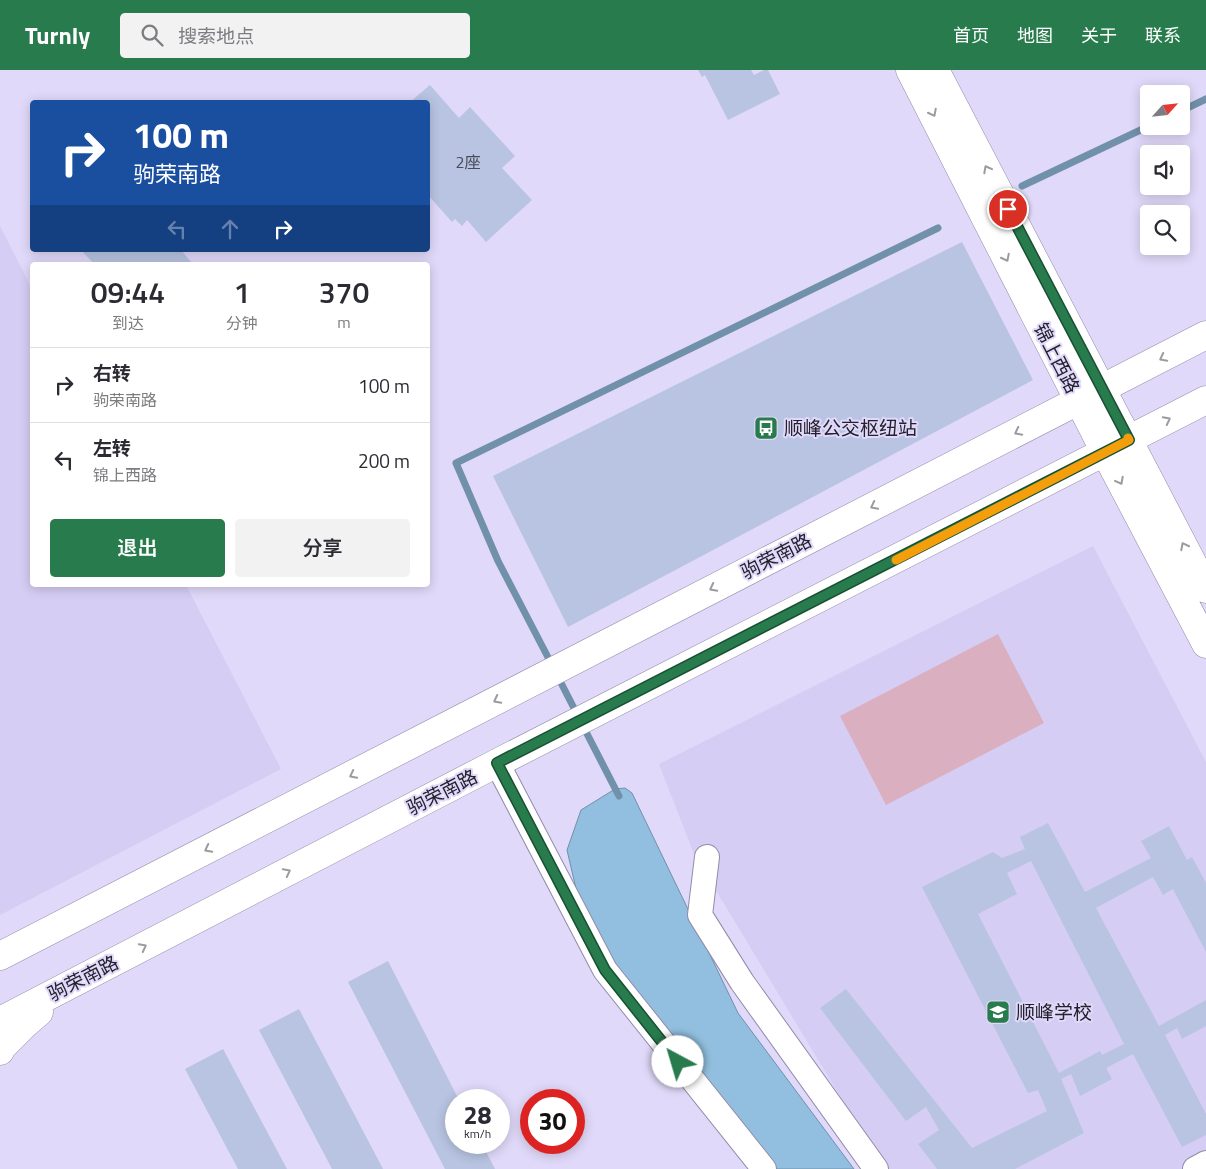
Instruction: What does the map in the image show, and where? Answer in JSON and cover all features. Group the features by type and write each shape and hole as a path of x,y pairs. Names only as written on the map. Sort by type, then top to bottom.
{"street":[{"name":"锦上西路","path":"910,70 1117,446 1206,644"},
{"name":"锦上西路","path":"935,70 1090,394"},
{"name":"驹荣南路","path":"0,956 1206,335"},
{"name":"驹荣南路","path":"0,1021 497,763 1206,400"},
{"name":"锦上西路","path":"1117,446 1206,589"},
{"path":"497,763 605,970 764,1169"},
{"path":"707,857 700,915 742,982 876,1169"},
{"path":"0,946 61,925"},
{"path":"0,1051 25,1024 84,978"},
{"path":"1195,1169 1206,1163"}],"shaded area":[{"path":"0,226 30,285 30,587 187,587 281,769 0,915"},
{"name":"顺峰学校","path":"1093,546 1206,762 1206,1169 884,1169 694,854 659,764"},
{"path":"998,634 1044,723 886,805 840,716"}],"water":[{"path":"625,788 632,793 738,1013 854,1169 773,1169 621,985 577,893 567,850 581,810 615,789"}],"building":[{"path":"698,70 751,70 754,75 768,70 780,94 728,120 705,75 702,77"},
{"path":"430,85 459,118 470,107 515,156 502,168 532,200 486,242 467,220 462,226 455,219 452,222 430,197 430,100 412,100"},
{"name":"顺峰公交枢纽站","path":"962,242 1033,380 568,627 493,476"},
{"path":"83,252 183,252 191,262 92,262"},
{"path":"1048,823 1085,892 1151,858 1141,841 1169,826 1187,860 1192,857 1206,883 1206,952 1173,889 1163,895 1153,877 1096,908 1159,1026 1206,1000 1206,1026 1182,1039 1177,1028 1165,1035 1206,1114 1206,1135 1182,1147 1133,1054 1106,1068 1112,1079 1080,1096 1071,1074 1061,1079 1084,1133 1015,1169 937,1169 918,1144 939,1130 926,1107 906,1121 820,1008 846,989 972,1148 1047,1111 1038,1090 1028,1093 922,887 993,852 1002,858 1025,849 1020,837","holes":["1031,861 1124,1044 1102,1055 1100,1051 1059,1073 978,914 1017,894 1007,873"]},
{"path":"388,961 453,1089 445,1089 445,1154 487,1154 495,1169 445,1169 348,982"},
{"path":"299,1009 383,1169 332,1169 259,1030"},
{"path":"223,1049 287,1169 238,1169 185,1069"}],"waterway":[{"path":"1190,107 1206,99"},
{"path":"1022,186 1140,130"},
{"path":"552,665 498,561 456,463 938,228"},
{"path":"557,675 578,716"},
{"path":"583,726 619,796"}],"slow traffic":[{"path":"896,560 1129,440 1128,438"}],"place":[{"name":"顺峰公交枢纽站","path":"766,428"},
{"name":"顺峰学校","path":"998,1012"}],"route":[{"path":"678,1062 605,970 497,763 1129,440 1008,209"}]}
